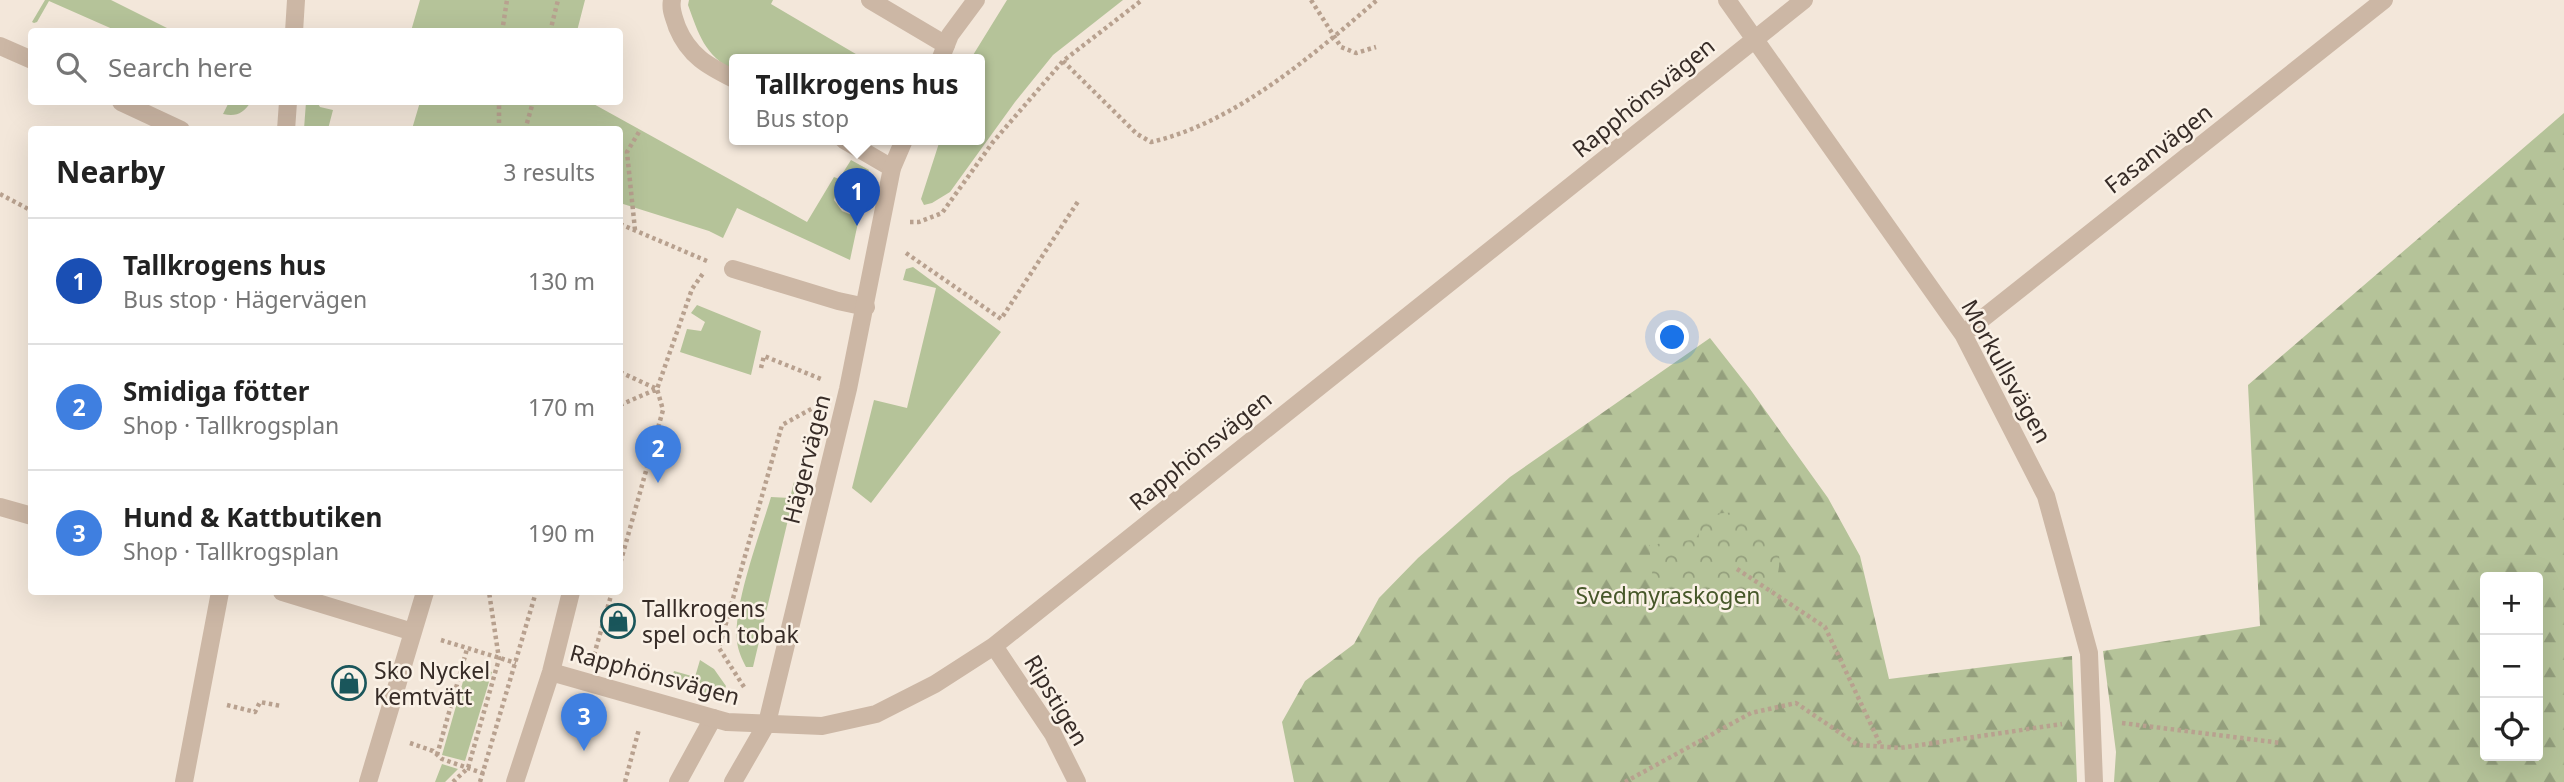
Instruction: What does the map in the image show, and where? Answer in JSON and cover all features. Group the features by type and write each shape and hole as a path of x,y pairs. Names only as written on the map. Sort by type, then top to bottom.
{"street":[{"path":"293,28 296,0"},
{"path":"672,0 670,9 684,44 706,65 729,76"},
{"path":"870,0 943,53 950,34 976,0"},
{"name":"Morkullsvägen","path":"1727,0 1963,334 2046,496 2089,653 2094,782"},
{"name":"Rapphönsvägen","path":"551,672 727,722 822,726 876,714 935,684 994,646 1804,0"},
{"name":"Fasanvägen","path":"1963,334 2384,0"},
{"path":"0,46 28,58"},
{"path":"127,105 172,126"},
{"path":"286,126 288,105"},
{"path":"853,145 892,168"},
{"name":"Hägervägen","path":"733,782 767,723 848,389 892,168 902,145"},
{"path":"733,269 866,307"},
{"path":"0,507 28,515"},
{"path":"184,782 219,595"},
{"path":"296,595 413,632"},
{"path":"368,782 424,595"},
{"path":"515,782 551,672 570,595"},
{"name":"Ripstigen","path":"994,646 1052,734 1077,782"},
{"path":"678,782 713,718"}],"path":[{"path":"503,28 507,0"},
{"path":"551,28 558,0"},
{"path":"879,227 919,222 942,213 993,142 1063,61 1142,0"},
{"path":"1311,0 1341,47 1356,53 1376,47"},
{"path":"1063,61 1136,134 1151,142 1175,137 1249,100 1334,37 1377,0"},
{"path":"499,105 499,126"},
{"path":"526,126 532,105"},
{"path":"635,230 626,152 639,132"},
{"path":"0,194 28,209"},
{"path":"879,227 1001,319 1079,200"},
{"path":"623,225 714,264 705,271 692,289 657,389 663,411 623,553"},
{"path":"761,368 764,356 848,389"},
{"path":"623,373 657,389"},
{"path":"623,404 657,389"},
{"path":"767,723 719,648 782,425 848,389"},
{"path":"1737,569 1825,627 1882,747"},
{"path":"453,782 468,768 499,659 489,595"},
{"path":"480,782 535,595"},
{"path":"586,682 611,595"},
{"path":"413,632 551,672"},
{"path":"437,755 467,649"},
{"path":"200,698 255,712 261,702 281,706"},
{"path":"625,782 648,699"},
{"path":"1625,782 1751,713 1796,703 1858,745 1882,747 1900,748 2092,720 2281,743"},
{"path":"383,733 433,751 442,759 495,778"}],"green space":[{"path":"45,0 111,0 167,28 110,28 49,1 37,22 32,22"},
{"path":"420,0 585,0 578,28 412,28"},
{"path":"689,0 773,0 771,4 856,54 729,54 729,68 709,51 688,5"},
{"path":"1007,0 1123,0 1053,55 985,144 985,54 974,54"},
{"path":"228,105 248,105 239,113 223,114"},
{"path":"306,105 319,105 333,110 329,126 304,126"},
{"path":"419,105 595,105 807,222 834,177 839,179 851,160 869,170 867,178 853,172 841,179 834,200 842,211 859,218 850,260 737,208 723,238 709,231 623,204 623,126 413,126"},
{"path":"2564,113 2564,782 2114,782 2116,752 2103,651 2260,626 2248,385"},
{"path":"938,145 984,145 950,192 924,205 921,199"},
{"path":"913,267 1001,332 871,503 852,488 874,400 907,408 936,288 903,280 906,269"},
{"path":"697,305 761,331 751,375 680,352 687,329 701,331 705,322 691,313"},
{"name":"Svedmyraskogen","path":"1710,338 1828,498 1860,556 1889,679 2072,656 2077,782 1294,782 1282,722 1305,681 1354,644 1379,598 1418,558 1510,477"},
{"path":"794,482 797,482 753,667 746,667 737,641 743,589 771,497 790,498"},
{"path":"1739,512 1766,528 1774,538 1778,550 1777,575 1764,603 1706,609 1703,593 1655,598 1649,545 1699,539 1697,515"},
{"path":"700,660 714,669 726,686 723,693 702,693 670,683 674,671 695,677"},
{"path":"468,664 492,672 465,761 442,755"},
{"path":"442,764 458,769 445,782 435,782"}],"place":[{"name":"Tallkrogens hus","path":"857,226"},
{"name":"Smidiga fötter","path":"658,483"},
{"name":"Tallkrogens spel och tobak","path":"618,621"},
{"name":"Sko Nyckel Kemtvätt","path":"349,683"},
{"name":"Hund & Kattbutiken","path":"584,751"}]}
